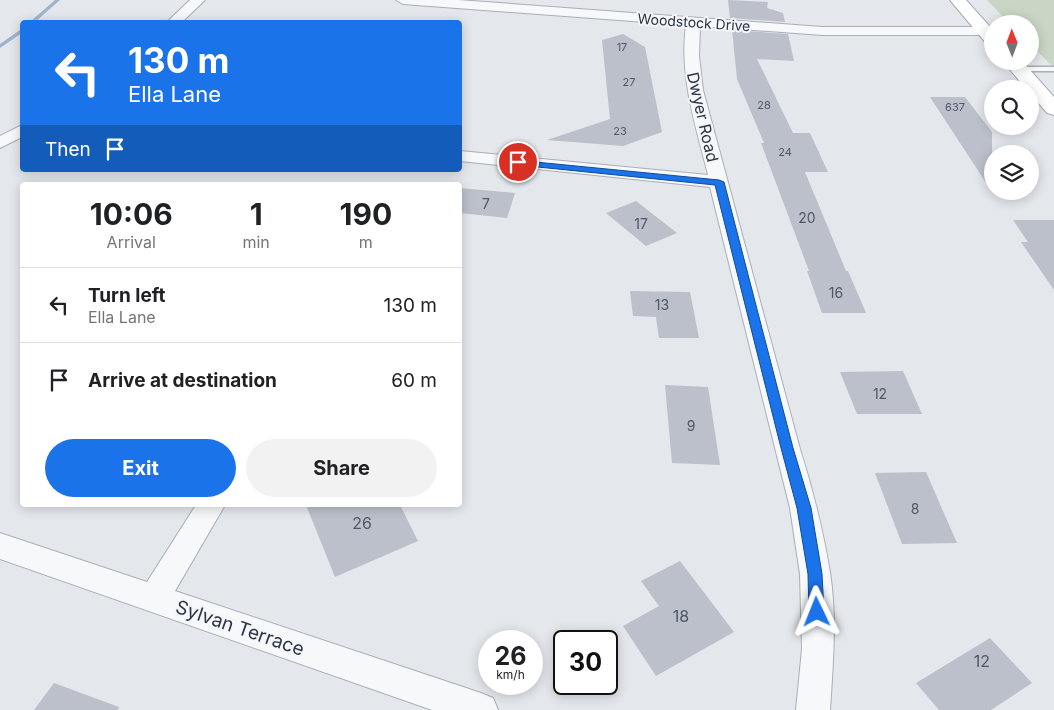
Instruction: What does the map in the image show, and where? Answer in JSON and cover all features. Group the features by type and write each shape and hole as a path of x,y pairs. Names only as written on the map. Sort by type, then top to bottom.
{"main road":[{"path":"958,0 984,29"},
{"path":"1020,70 1054,108"}],"street":[{"path":"176,20 198,0"},
{"name":"Woodstock Drive","path":"403,0 822,31 984,35"},
{"name":"Dwyer Road","path":"693,22 690,41 695,90 804,508 815,574 818,640 813,710"},
{"path":"0,143 20,131"},
{"path":"462,156 719,182"},
{"path":"154,598 210,507"},
{"name":"Sylvan Terrace","path":"0,546 481,710"}],"lane":[{"path":"1039,67 1054,69"}],"green space":[{"path":"987,0 1054,0 1054,66 1039,53 1039,15 1001,15"}],"building":[{"path":"728,0 768,2 767,8 783,13 785,22 730,18"},
{"path":"732,30 788,34 794,61 757,59 793,133 810,133 828,172 805,172 846,271 848,271 866,313 822,313 807,271 809,271 761,143 764,143 737,79"},
{"path":"623,34 645,47 662,132 623,146 547,140 610,119 602,40"},
{"path":"930,97 965,97 984,122 984,135 992,135 992,145 984,145 984,180"},
{"path":"462,188 515,193 507,218 462,213"},
{"path":"636,201 677,233 646,246 606,213"},
{"path":"1013,220 1054,220 1054,290 1021,242 1028,242"},
{"path":"630,291 690,292 699,338 659,338 656,317 633,316"},
{"path":"903,371 922,414 857,414 840,372"},
{"path":"665,385 708,387 720,465 672,463"},
{"path":"926,472 957,543 902,544 875,473"},
{"path":"307,507 401,507 418,541 335,577"},
{"path":"680,561 734,632 656,676 623,626 659,606 641,581"},
{"path":"990,638 1032,683 991,710 939,710 916,683"},
{"path":"54,683 119,707 118,710 34,710"}],"waterway":[{"path":"34,20 58,0"},
{"path":"0,46 20,32"}],"route":[{"path":"518,162 719,182 804,508 815,574 817,612"}]}
